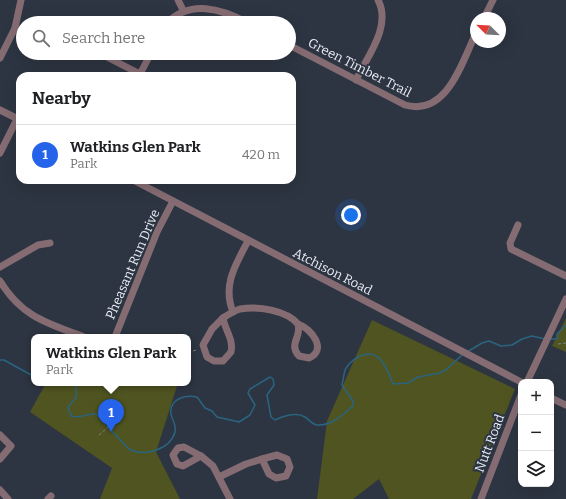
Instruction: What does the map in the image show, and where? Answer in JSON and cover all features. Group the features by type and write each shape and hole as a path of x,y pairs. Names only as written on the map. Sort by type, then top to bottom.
{"street":[{"path":"18,16 21,0"},
{"path":"178,0 182,8"},
{"path":"356,80 382,26 383,14 378,0"},
{"path":"487,12 493,0"},
{"path":"174,16 182,8 198,5 214,6 234,16"},
{"path":"0,58 16,23"},
{"name":"Green Timber Trail","path":"296,49 405,105 418,108 430,105 441,98 448,90 470,45"},
{"path":"112,60 134,72"},
{"path":"141,72 147,60"},
{"path":"0,110 16,118"},
{"path":"0,153 16,125"},
{"name":"Atchison Road","path":"141,184 518,380"},
{"name":"Pheasant Run Drive","path":"116,334 157,232 173,201"},
{"path":"518,225 510,243 511,249 566,276"},
{"path":"233,312 229,292 230,279 248,241"},
{"path":"0,267 38,245 50,243"},
{"path":"0,281 14,302 27,312 77,334"},
{"path":"528,379 566,299"},
{"path":"223,318 224,326 232,344 229,355 222,360 214,361 207,357 203,349 204,340 223,318 233,312 253,309 276,312 287,316 305,327 317,342 317,350 315,355 309,358 299,356 294,349 294,342 299,331 298,324"},
{"path":"554,399 566,405"},
{"name":"Nutt Road","path":"480,499 518,403"},
{"path":"0,435 11,446 0,459"},
{"path":"201,456 213,466 230,499"},
{"path":"219,477 246,464 262,459"},
{"path":"0,490 8,499"}],"path":[{"path":"558,344 566,342"},
{"path":"191,351 203,349"},
{"path":"99,435 114,422"}],"green space":[{"path":"566,318 566,352 552,346"},
{"path":"372,320 515,389 471,499 389,499 379,479 353,499 317,499 327,421"},
{"path":"44,386 177,386 156,452 180,499 100,499 112,468 30,412"}],"waterway":[{"path":"549,339 557,339 557,334 566,325"},
{"path":"467,352 482,343 489,341 501,346 512,345 522,339 532,336 545,339"},
{"path":"76,386 76,398 68,407 71,416 78,417 96,414 129,449 149,452 162,447 172,438 175,432 175,427 171,409 175,401 183,397 197,397 205,408 212,411 217,417 239,422 250,415 255,405 248,393 250,389 270,377 273,379 274,385 267,395 271,417 275,420 286,416 298,415 305,417 314,424 323,425 337,419 353,406 353,401 342,385 346,368 358,357 365,354 377,356 388,371 393,384 408,383 418,377 440,373 447,369 462,355"},
{"path":"0,360 4,360 31,375"}],"place":[{"name":"Watkins Glen Park","path":"111,432"}]}
